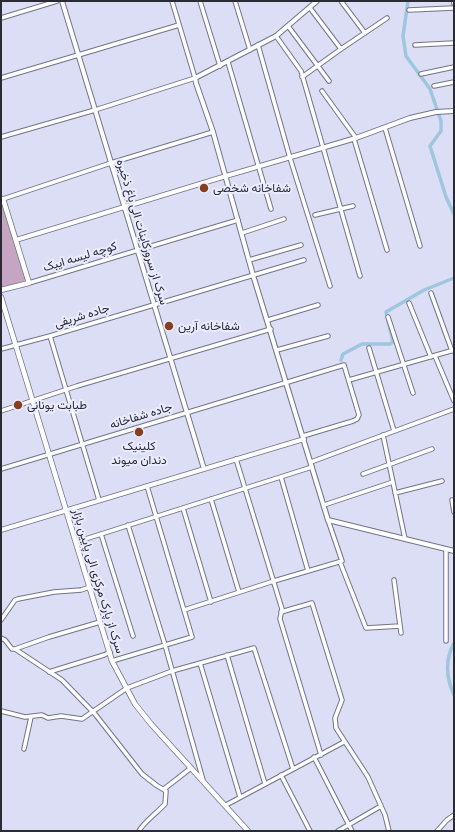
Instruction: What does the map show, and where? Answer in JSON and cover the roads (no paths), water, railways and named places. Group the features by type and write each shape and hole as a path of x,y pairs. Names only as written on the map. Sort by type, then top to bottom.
{"main road":[{"path":"1,290 29,283 2,199"},
{"name":"سرک از پارک مرکزی الی پایین بازار","path":"1,297 112,661 135,704 150,724 226,805 248,831"}],"street":[{"path":"1,18 57,1"},
{"name":"سرک از سرورکاینات الی باغ ذخیره","path":"62,1 204,469"},
{"path":"172,1 213,132 249,260 303,438 342,561 340,562 366,628 400,626"},
{"path":"200,1 220,66"},
{"path":"235,1 250,50"},
{"path":"1,136 95,110 195,78 276,36 317,1"},
{"path":"341,1 366,33"},
{"path":"310,8 341,48"},
{"path":"409,10 454,8"},
{"path":"302,77 341,48 387,18"},
{"path":"1,78 78,54 179,26"},
{"path":"288,26 329,81"},
{"path":"276,36 299,68 360,276"},
{"path":"415,45 454,43"},
{"path":"258,45 290,158 330,286"},
{"path":"228,62 271,208"},
{"path":"421,74 454,67"},
{"path":"434,86 454,82"},
{"path":"322,91 355,139 387,250"},
{"path":"16,240 259,166 355,139 410,118 438,112 454,111"},
{"path":"385,128 420,246"},
{"path":"2,199 111,163 213,132"},
{"path":"315,215 353,206"},
{"name":"کوچه لیسه ایبک","path":"29,283 238,220"},
{"path":"242,233 284,220"},
{"path":"249,260 301,245"},
{"name":"جاده شریفی","path":"1,349 50,336 304,260"},
{"path":"1,530 204,469 303,438 357,419 359,415 349,380 453,350 431,293"},
{"path":"410,303 454,401"},
{"path":"268,320 318,305"},
{"path":"388,317 413,393"},
{"path":"1,411 271,329"},
{"path":"50,336 99,500"},
{"path":"277,350 328,336"},
{"path":"369,348 394,431"},
{"name":"جاده شفاخانه","path":"1,469 343,365 349,380"},
{"path":"311,462 454,409"},
{"path":"383,435 405,539"},
{"path":"363,474 389,466 432,449"},
{"path":"236,459 274,581 282,610 280,619 321,754"},
{"path":"76,542 312,467"},
{"path":"281,478 308,571"},
{"path":"395,493 442,481"},
{"path":"324,505 393,482"},
{"path":"112,661 192,637 147,486"},
{"path":"211,499 239,592"},
{"path":"452,500 454,512"},
{"path":"183,508 211,602"},
{"path":"328,520 454,551"},
{"path":"128,525 165,645 203,781"},
{"path":"101,534 133,636"},
{"path":"446,549 446,641"},
{"path":"184,610 274,581 340,562"},
{"path":"394,580 401,633"},
{"path":"1,620 15,600 90,587"},
{"path":"281,612 312,603 342,700 335,718 336,728 368,777 385,815 389,831"},
{"path":"15,649 100,622"},
{"path":"1,638 5,640 12,649 15,649 62,680 95,714 142,774 156,786 164,789"},
{"path":"1,711 25,717 42,715 48,718 61,716 82,719 127,688 172,671 254,648 293,769"},
{"path":"49,672 104,656 110,652"},
{"path":"227,655 265,784"},
{"path":"200,663 240,797"},
{"path":"24,749 31,716"},
{"path":"226,805 344,742"},
{"path":"314,758 352,831"},
{"path":"164,789 191,768"},
{"path":"281,775 310,831"},
{"path":"139,831 146,821 154,816 165,804 166,791 164,789"},
{"path":"338,831 381,806"},
{"path":"437,831 454,815"}],"waterway":[{"path":"408,1 403,36 406,56 430,89 441,121 441,131 430,146 446,197 454,214"},
{"path":"341,360 343,354 362,344 390,344 393,342 386,312 424,290 454,278"},
{"path":"454,643 448,662 449,682 454,695"}],"place":[{"name":"شفاخانه شخصی","path":"204,188"},
{"name":"شفاخانه آرین","path":"169,326"},
{"name":"طبابت یونانی","path":"18,405"},
{"name":"کلینیک دندان میوند","path":"139,432"}]}
